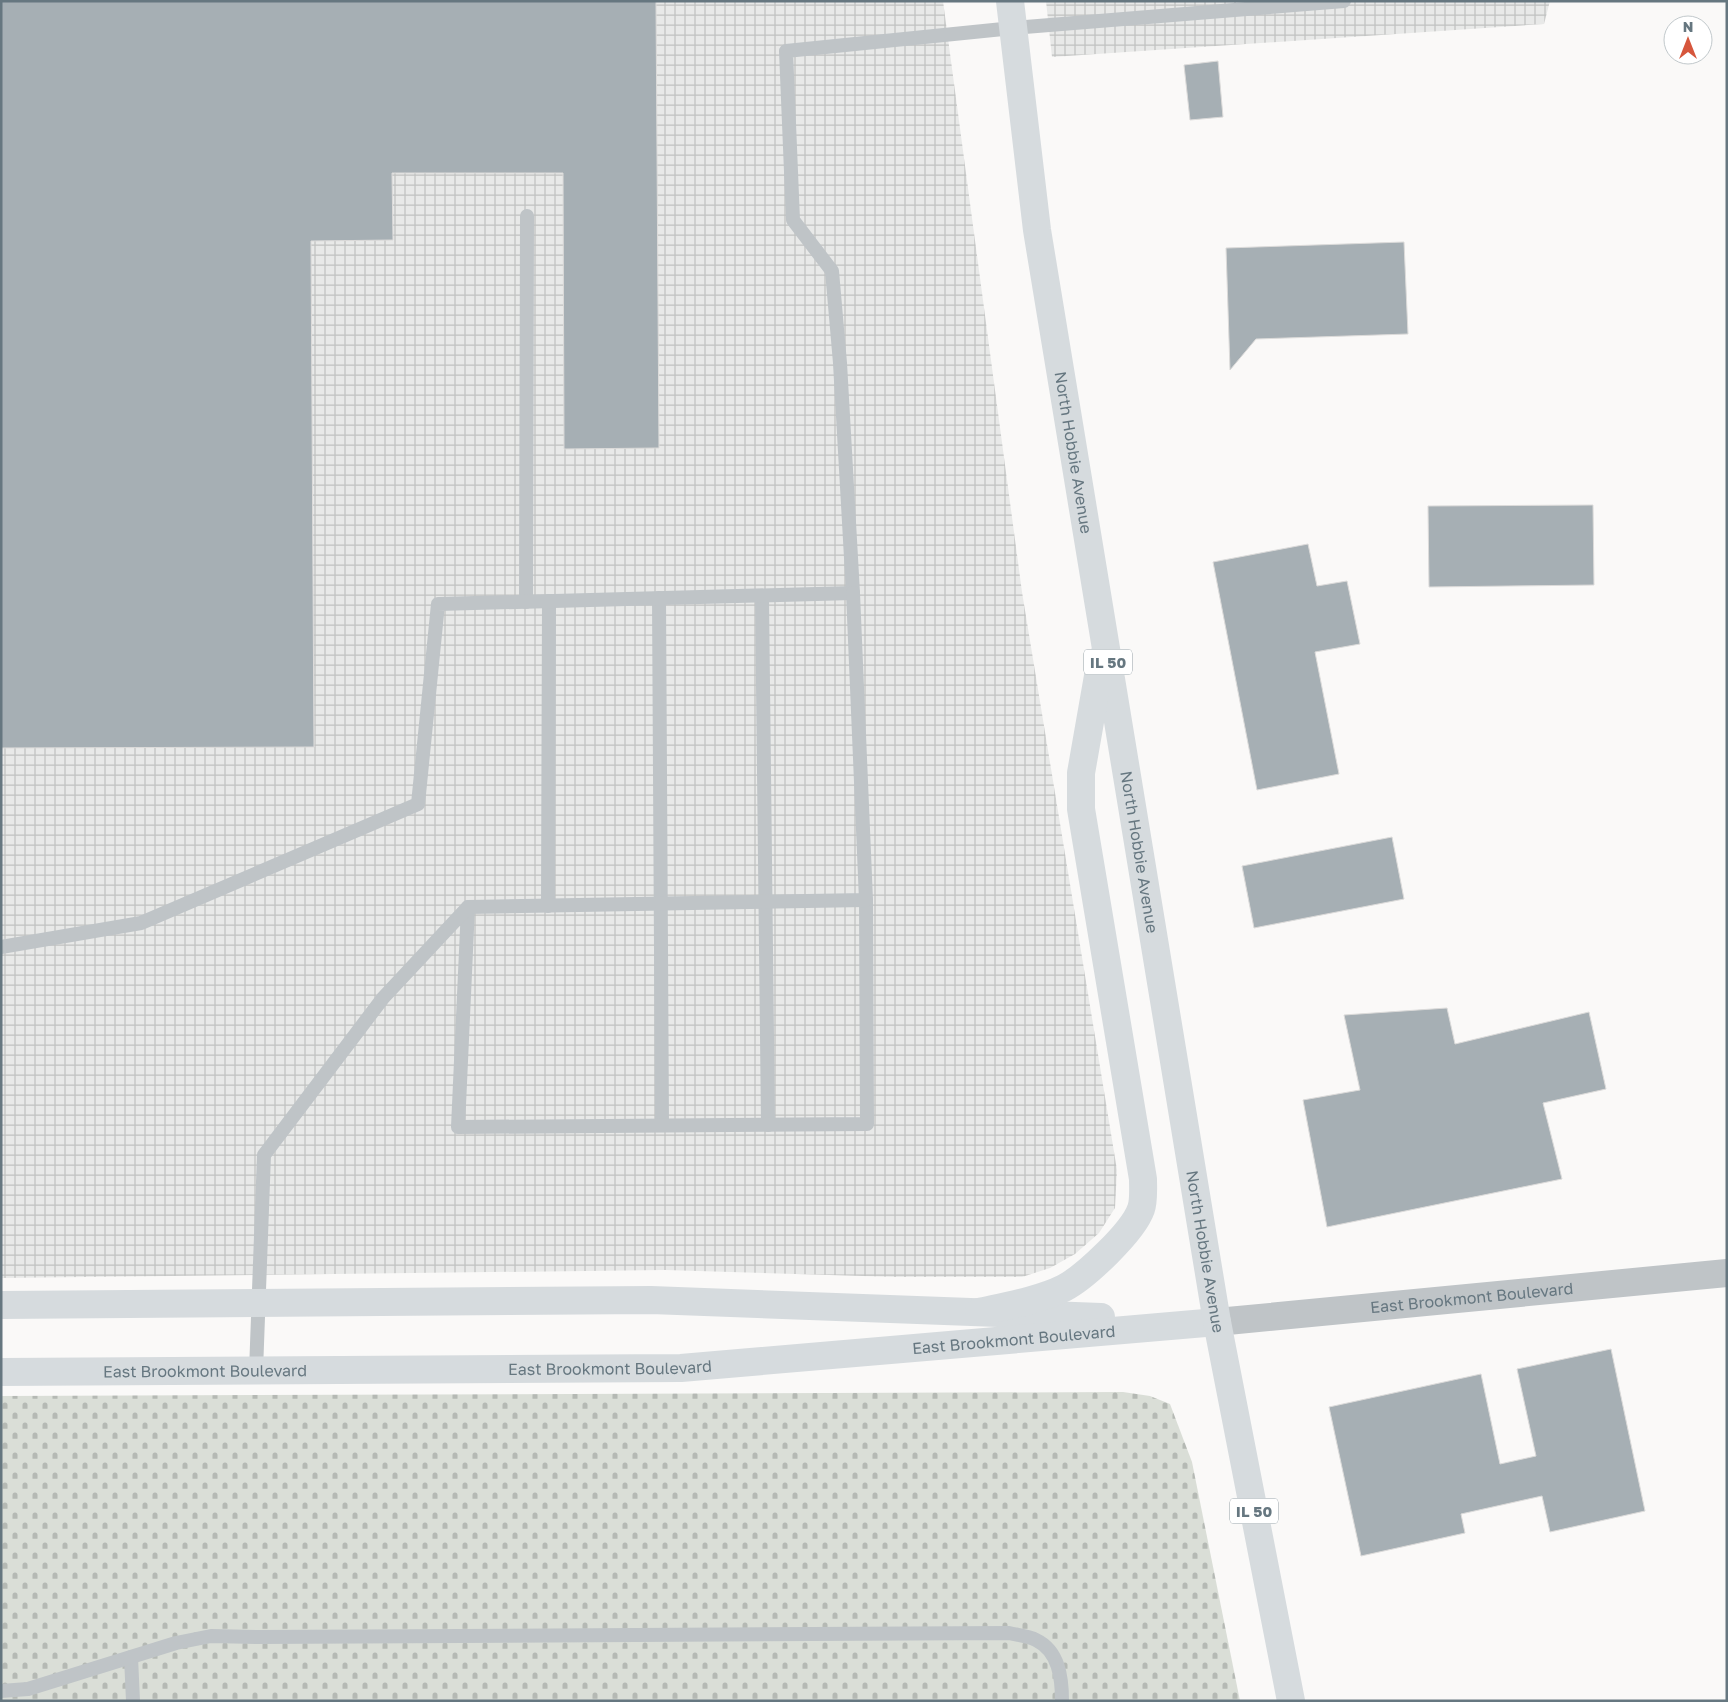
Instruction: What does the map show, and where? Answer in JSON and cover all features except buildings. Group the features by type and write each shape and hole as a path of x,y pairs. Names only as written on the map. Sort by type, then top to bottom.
{"main road":[{"name":"North Hobbie Avenue","path":"1010,1 1037,230 1217,1322 1291,1701"},
{"path":"980,1312 1065,1288 1094,1266 1123,1238 1142,1209 1143,1179 1081,809 1081,773 1104,638"},
{"name":"East Brookmont Boulevard","path":"1,1304 651,1300 1217,1322"},
{"name":"East Brookmont Boulevard","path":"1,1372 681,1368 1217,1322"}],"street":[{"name":"East Brookmont Boulevard","path":"1217,1322 1727,1273"}],"lane":[{"path":"468,907 458,1127 867,1124 866,900 853,593 841,372 832,270 793,220 786,51 1013,28 1344,1"},
{"path":"526,602 527,216"},
{"path":"1,947 141,923 418,804 438,604 853,593"},
{"path":"762,596 768,1125"},
{"path":"659,598 662,1125"},
{"path":"548,906 549,601"},
{"path":"256,1371 264,1155 383,998 468,907 866,900"},
{"path":"1,1691 28,1689 176,1643 211,1636 1009,1633 1036,1640 1055,1656 1062,1683 1062,1701"},
{"path":"131,1657 133,1701"}],"shaded area":[{"path":"1,1 943,1 1022,592 1117,1170 1115,1208 1099,1233 1075,1254 1050,1268 1022,1277 896,1277 665,1270 1,1278"},
{"path":"1046,1 1550,1 1544,24 1052,57"}],"green space":[{"path":"1123,1392 1150,1396 1170,1404 1192,1462 1240,1701 1,1701 1,1396"}]}
